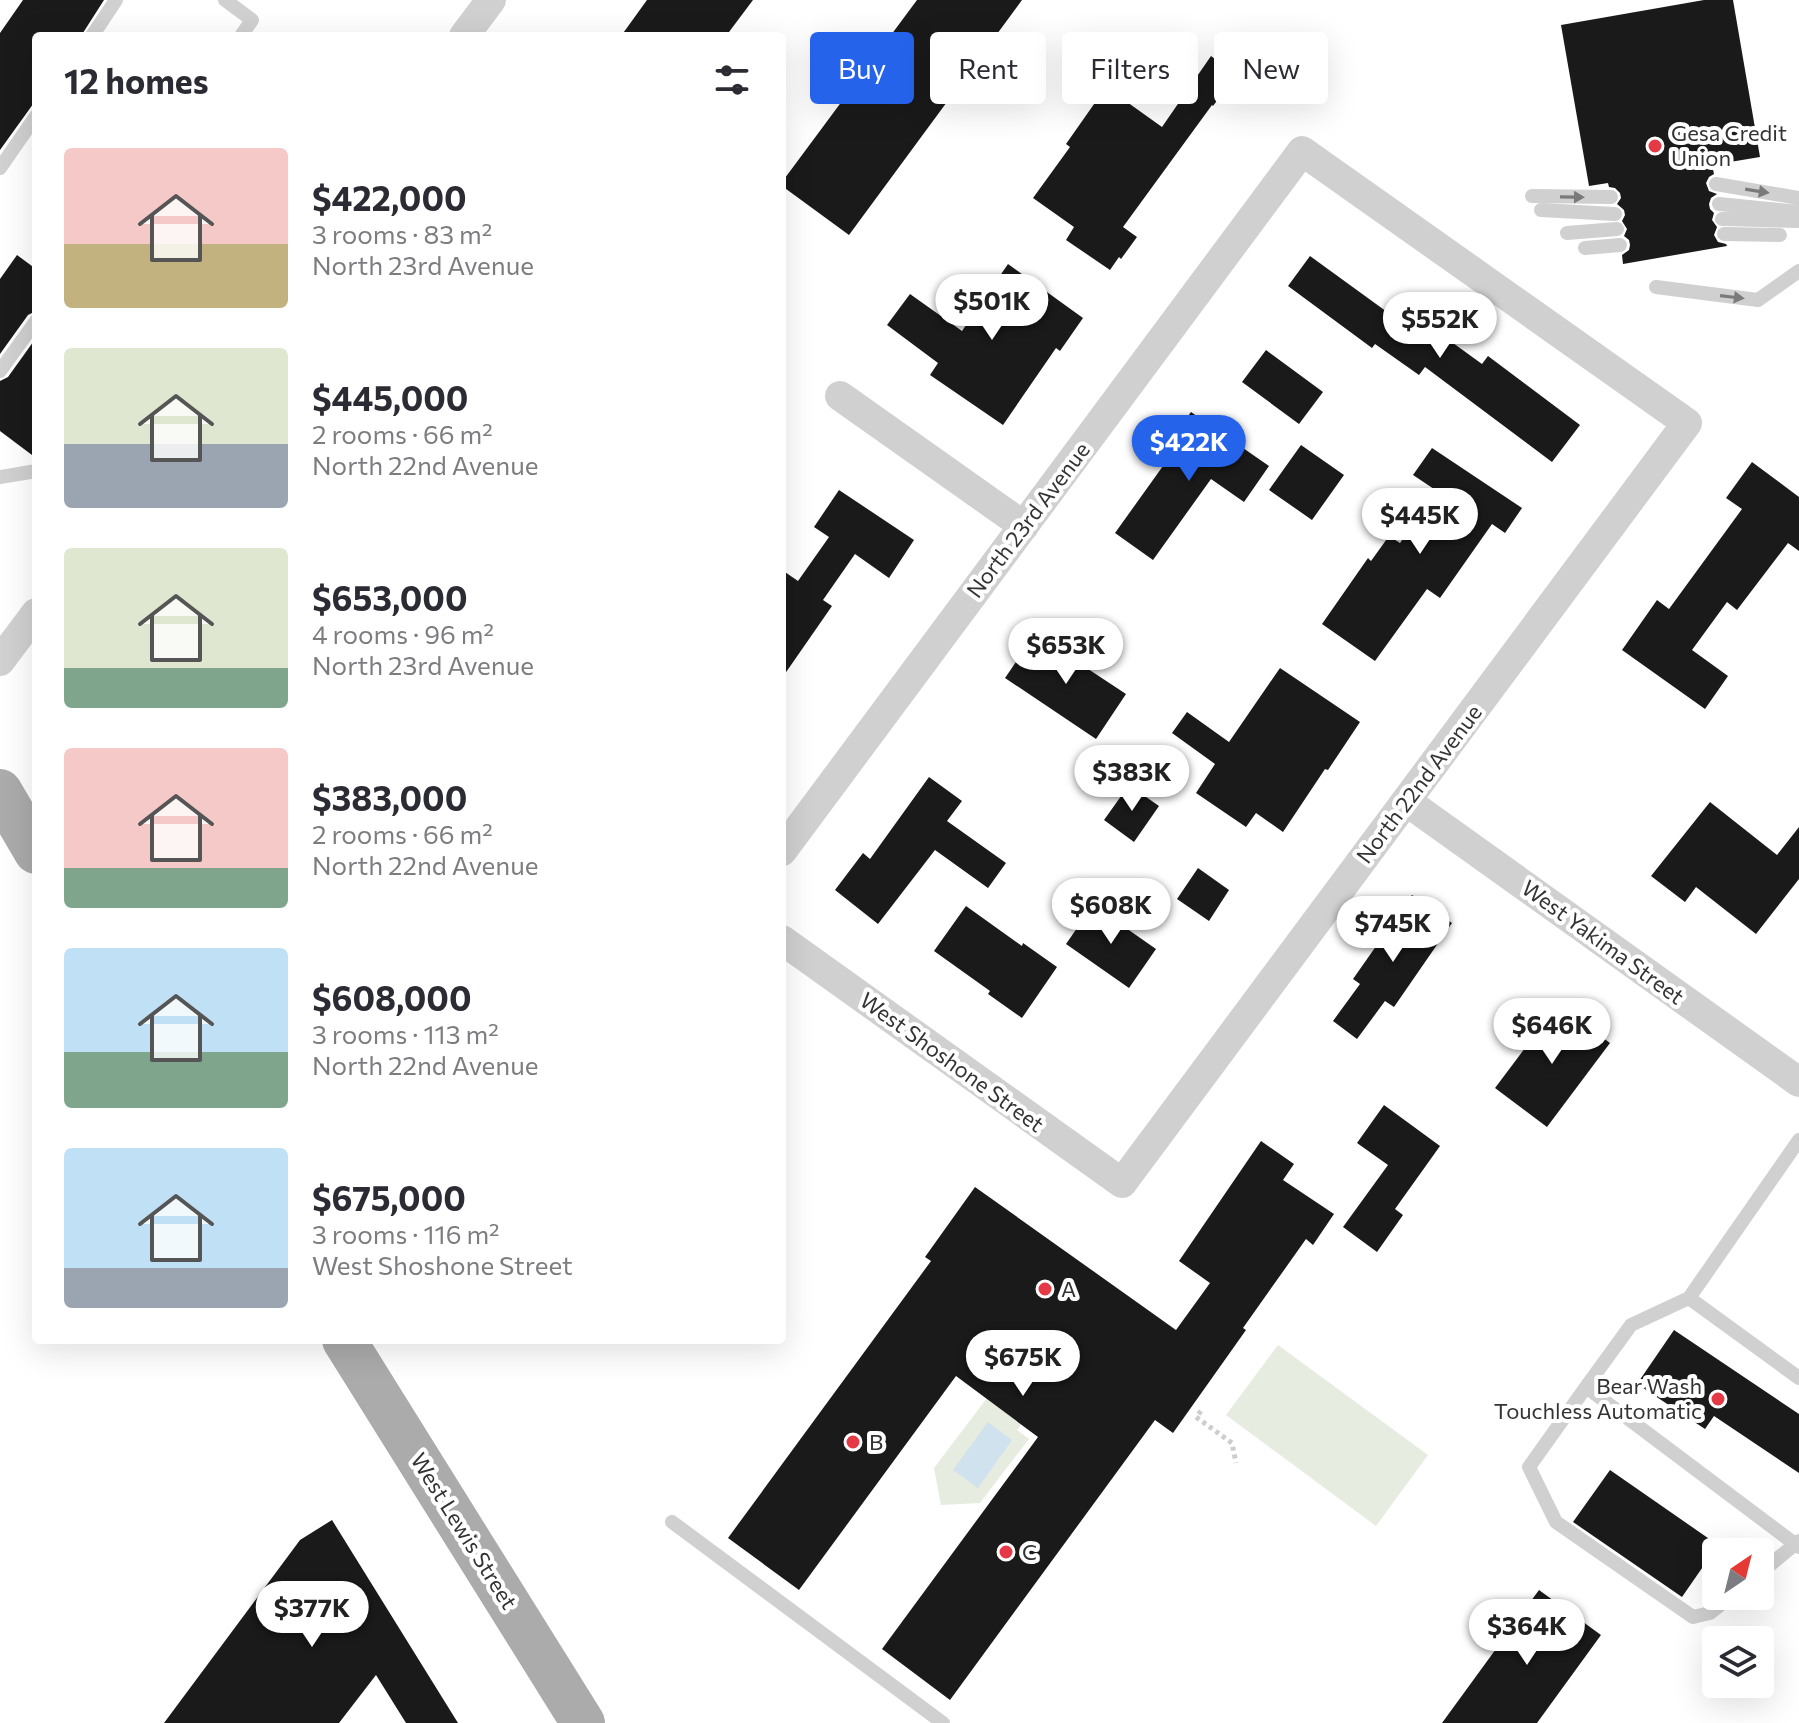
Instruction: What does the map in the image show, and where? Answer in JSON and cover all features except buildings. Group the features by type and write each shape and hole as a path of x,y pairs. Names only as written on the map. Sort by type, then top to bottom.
{"main road":[{"path":"0,791 32,845"},
{"name":"West Lewis Street","path":"346,1344 583,1723"}],"street":[{"path":"467,32 491,0"},
{"name":"North 22nd Avenue","path":"1122,1183 1687,423 1302,151"},
{"name":"North 23rd Avenue","path":"786,846 1302,151"},
{"path":"840,396 1024,526"},
{"path":"0,661 32,618"},
{"name":"West Yakima Street","path":"1406,801 1799,1082"},
{"name":"West Shoshone Street","path":"786,943 1122,1183"}],"lane":[{"path":"95,32 116,0"},
{"path":"225,0 252,20 244,32"},
{"path":"0,168 32,122"},
{"path":"1716,184 1799,198"},
{"path":"1532,196 1611,197"},
{"path":"1541,210 1617,229"},
{"path":"1722,219 1799,212"},
{"path":"1722,219 1799,221"},
{"path":"1722,219 1780,235"},
{"path":"1567,233 1617,229"},
{"path":"1585,248 1617,229"},
{"path":"1656,287 1758,300 1799,271"},
{"path":"0,371 32,327"},
{"path":"0,477 32,472"},
{"path":"1714,1610 1693,1617 1556,1522 1529,1467 1631,1325 1689,1298 1799,1140"},
{"path":"1689,1298 1799,1378"},
{"path":"1586,1387 1798,1544 1774,1562"},
{"path":"672,1522 943,1723"}],"path":[{"path":"1201,1411 1196,1417 1232,1443 1236,1463"}],"shaded area":[{"path":"1278,1345 1428,1455 1376,1526 1226,1415"},
{"path":"987,1398 1021,1424 1017,1430 1029,1439 980,1503 941,1505 934,1468"}],"water":[{"path":"988,1422 1012,1440 978,1488 953,1470"}],"place":[{"name":"Gesa Credit Union","path":"1655,146"},
{"name":"A","path":"1045,1289"},
{"name":"Bear Wash Touchless Automatic","path":"1718,1399"},
{"name":"B","path":"853,1442"},
{"name":"C","path":"1006,1552"}]}
